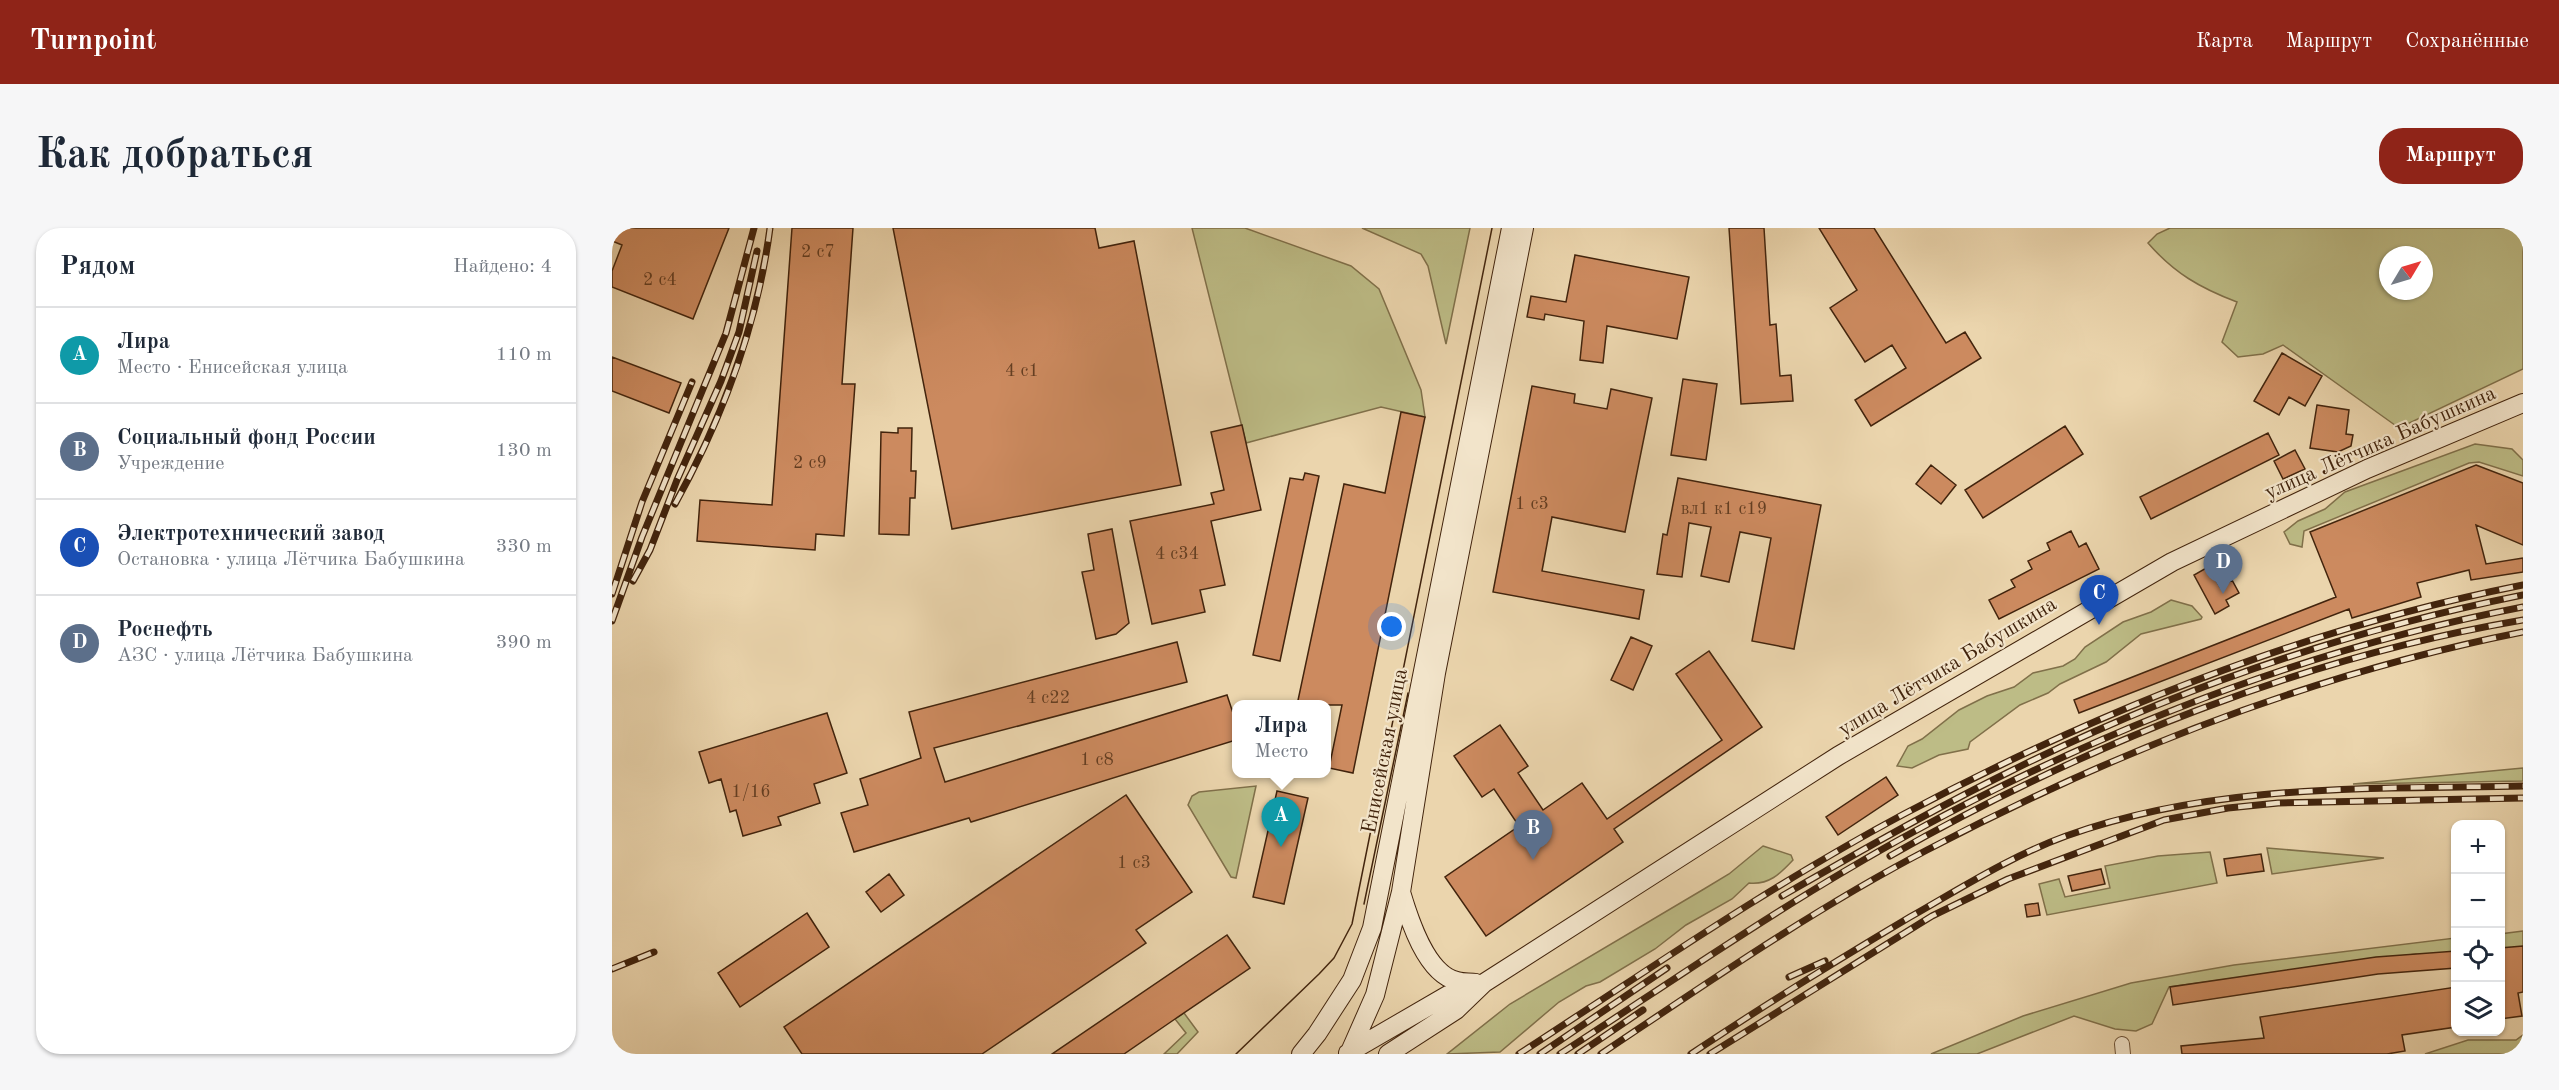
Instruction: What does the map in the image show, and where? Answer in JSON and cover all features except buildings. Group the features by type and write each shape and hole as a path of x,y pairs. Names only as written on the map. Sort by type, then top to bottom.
{"main road":[{"name":"Енисейская улица","path":"1301,1054 1317,1034 1352,980 1372,928 1511,228"},
{"name":"Енисейская улица","path":"1348,1053 1378,985 1401,892 1436,673 1524,228"},
{"name":"улица Лётчика Бабушкина","path":"1388,1054 1456,1010 1484,983 1838,756 2132,584 2172,562 2367,469 2523,403"},
{"path":"1401,892 1414,934 1440,970 1455,981 1484,983"},
{"name":"улица Лётчика Бабушкина","path":"1348,1053 1448,994 1484,983"}],"shaded area":[{"path":"1192,228 1245,228 1351,266 1379,289 1421,390 1425,417 1381,407 1246,443"},
{"path":"1362,228 1470,228 1446,344 1428,266 1421,254"},
{"path":"2170,228 2523,228 2523,369 2399,428 2283,345 2263,354 2238,357 2222,342 2237,302 2188,279 2148,243 2157,234"},
{"path":"2475,444 2512,449 2523,460 2523,476 2479,462 2469,463 2304,531 2302,547 2290,544 2284,532 2298,521 2325,509 2345,492"},
{"path":"2171,600 2192,606 2202,617 2201,619 2141,634 2106,662 2020,705 1970,742 1968,749 1939,755 1912,768 1897,766 1908,746 1922,739 1959,710 1987,696 2014,687 2033,673 2063,666 2075,659 2085,647 2123,622 2151,612"},
{"path":"2523,768 2523,781 2353,784"},
{"path":"1256,786 1236,878 1231,877 1188,805 1192,796 1199,792"},
{"path":"1763,846 1791,855 1793,860 1774,877 1762,882 1749,883 1732,899 1686,925 1655,949 1600,982 1586,986 1559,1002 1500,1052 1447,1054 1510,1004 1729,874"},
{"path":"2267,848 2384,858 2272,874"},
{"path":"2210,852 2217,883 2047,915 2039,884 2059,879 2065,897 2110,888 2105,866 2158,856"},
{"path":"2523,931 2523,950 2505,953 2505,933"},
{"path":"2451,938 2451,959 2416,954 2169,987 2152,1024 2136,1031 2115,1029 2074,1016 1977,1054 1931,1054 2023,1016 2131,983 2234,965"},
{"path":"1184,1013 1198,1032 1177,1054 1164,1054 1186,1033 1175,1019"},
{"path":"2523,1035 2523,1054 2425,1054 2468,1040 2516,1040"}],"tram line":[{"path":"1236,1054 1334,958 1352,924 1492,228"},
{"path":"1364,904 1408,693"}],"railway":[{"path":"612,621 642,537 726,333 754,228"},
{"path":"675,504 708,438 736,370 756,301 770,228"},
{"path":"633,581 650,550 677,480 721,381 739,332 757,251"},
{"path":"612,594 642,502 692,382"},
{"path":"1519,1054 1709,930 1854,841 1978,776 2053,740 2129,707 2283,649 2362,624 2523,585"},
{"path":"1782,896 1980,786 2133,715 2196,690 2325,645 2390,626 2523,595"},
{"path":"1560,1054 1824,883 1915,831 2060,758 2210,696 2287,669 2444,624 2523,607"},
{"path":"1890,856 2039,778 2196,711 2277,682 2359,657 2441,636 2523,620"},
{"path":"1601,1054 1761,948 1843,897 1927,850 2070,780 2143,749 2293,693 2446,649 2523,632"},
{"path":"1691,1054 1910,917 2006,863 2066,836 2122,819 2178,806 2235,798 2350,789 2523,786"},
{"path":"1710,1054 1932,916 2008,879 2164,820 2228,808 2278,803 2523,798"},
{"path":"612,969 654,952"},
{"path":"1789,977 1825,961"},
{"path":"1540,1054 1667,968"},
{"path":"1578,1054 1643,1010"}],"place":[{"name":"Роснефть","path":"2223,594"},
{"name":"Электротехнический завод","path":"2099,625"},
{"name":"Лира","path":"1281,847"},
{"name":"Социальный фонд России","path":"1533,860"}]}
